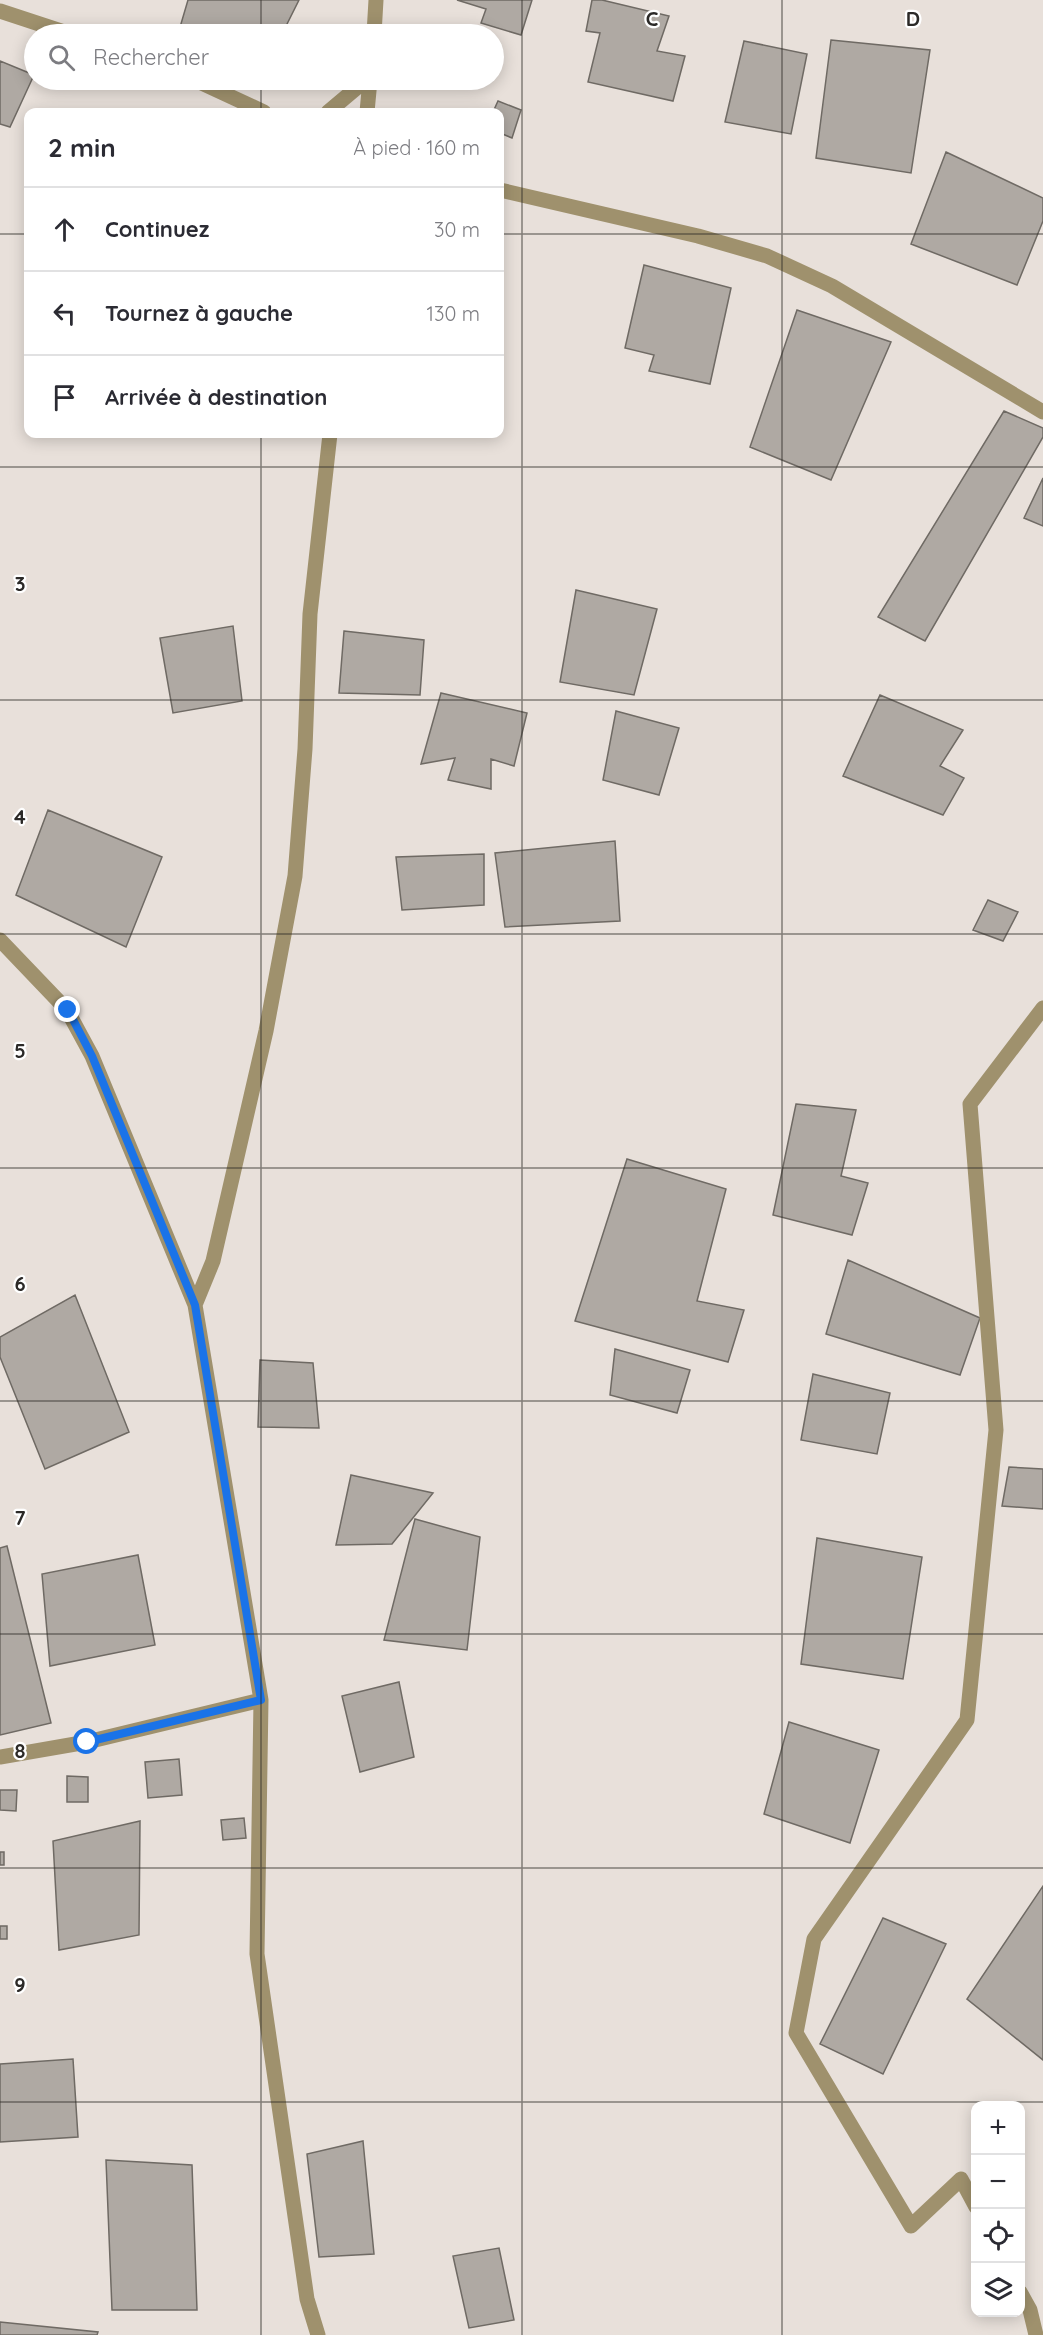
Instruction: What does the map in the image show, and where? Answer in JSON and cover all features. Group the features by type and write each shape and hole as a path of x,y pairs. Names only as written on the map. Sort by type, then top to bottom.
{"street":[{"path":"375,24 376,0"},
{"path":"0,11 40,24"},
{"path":"217,90 255,108"},
{"path":"333,108 356,90"},
{"path":"367,108 368,90"},
{"path":"504,191 698,236 767,256 832,286 1043,412"},
{"path":"195,1305 213,1262 266,1031 295,876 305,748 309,614 330,438"},
{"path":"0,940 68,1010 92,1056 195,1305 261,1700 257,1954 307,2299 318,2335"},
{"path":"971,2199 961,2179 911,2226 796,2033 814,1939 967,1720 996,1430 970,1104 1043,1008"},
{"path":"0,1756 87,1742 261,1700"},
{"path":"1025,2301 1030,2310 1036,2335"}],"building":[{"path":"188,0 299,0 287,24 181,24"},
{"path":"457,0 532,0 521,35 504,30 504,24 481,23 486,9"},
{"path":"592,0 602,0 669,16 657,51 685,56 673,101 588,82 600,33 586,31"},
{"path":"831,40 930,50 911,173 816,158"},
{"path":"744,41 807,54 791,134 725,122"},
{"path":"0,61 24,71 24,90 27,90 10,127 0,124"},
{"path":"498,101 521,110 512,138 504,135 504,108 495,108"},
{"path":"946,152 1043,198 1043,221 1017,285 911,244"},
{"path":"644,265 731,288 710,384 649,371 654,355 625,348"},
{"path":"797,310 891,342 831,480 750,447"},
{"path":"1004,411 1043,428 1043,437 925,641 878,617"},
{"path":"1043,478 1043,526 1024,518"},
{"path":"576,590 657,609 634,695 560,682"},
{"path":"233,626 242,701 173,713 160,638"},
{"path":"344,631 424,640 420,695 339,693"},
{"path":"441,693 527,713 514,766 491,759 491,789 448,780 455,758 421,764"},
{"path":"880,695 963,730 940,766 964,778 943,815 843,776"},
{"path":"616,711 679,728 659,795 603,780"},
{"path":"48,810 162,857 126,947 16,895"},
{"path":"615,841 620,921 505,927 495,853"},
{"path":"484,854 484,905 402,910 396,857"},
{"path":"988,900 1018,912 1003,941 973,930"},
{"path":"796,1104 856,1110 841,1176 868,1183 852,1235 773,1215"},
{"path":"627,1159 726,1189 697,1301 744,1310 728,1362 575,1321"},
{"path":"848,1260 980,1318 960,1375 826,1334"},
{"path":"75,1295 129,1432 45,1469 0,1357 0,1337"},
{"path":"615,1349 690,1370 677,1413 610,1395"},
{"path":"260,1360 313,1363 319,1428 258,1427"},
{"path":"813,1374 890,1393 877,1454 801,1440"},
{"path":"1009,1467 1043,1469 1043,1509 1002,1506"},
{"path":"351,1475 433,1493 392,1544 336,1545"},
{"path":"415,1519 480,1537 467,1650 384,1640"},
{"path":"817,1538 922,1557 903,1679 801,1664"},
{"path":"7,1546 51,1723 0,1735 0,1548"},
{"path":"138,1555 155,1645 50,1666 42,1574"},
{"path":"399,1682 414,1757 360,1772 342,1696"},
{"path":"789,1722 879,1750 850,1843 764,1814"},
{"path":"179,1759 182,1795 148,1798 145,1762"},
{"path":"67,1776 88,1777 88,1802 67,1802"},
{"path":"0,1790 17,1790 16,1811 0,1810"},
{"path":"244,1818 246,1838 223,1840 221,1820"},
{"path":"140,1821 139,1935 59,1950 53,1841"},
{"path":"0,1852 4,1852 4,1865 0,1865"},
{"path":"1043,1886 1043,2060 967,1999"},
{"path":"883,1918 946,1944 883,2074 820,2044"},
{"path":"0,1926 7,1926 7,1939 0,1939"},
{"path":"73,2059 78,2137 0,2142 0,2064"},
{"path":"363,2141 374,2254 319,2257 307,2154"},
{"path":"106,2160 192,2165 197,2310 112,2310"},
{"path":"499,2248 514,2320 469,2328 453,2256"},
{"path":"0,2322 98,2332 97,2335 0,2335"}],"route":[{"path":"68,1010 92,1056 123,1127 195,1305 261,1700 87,1742"}]}
